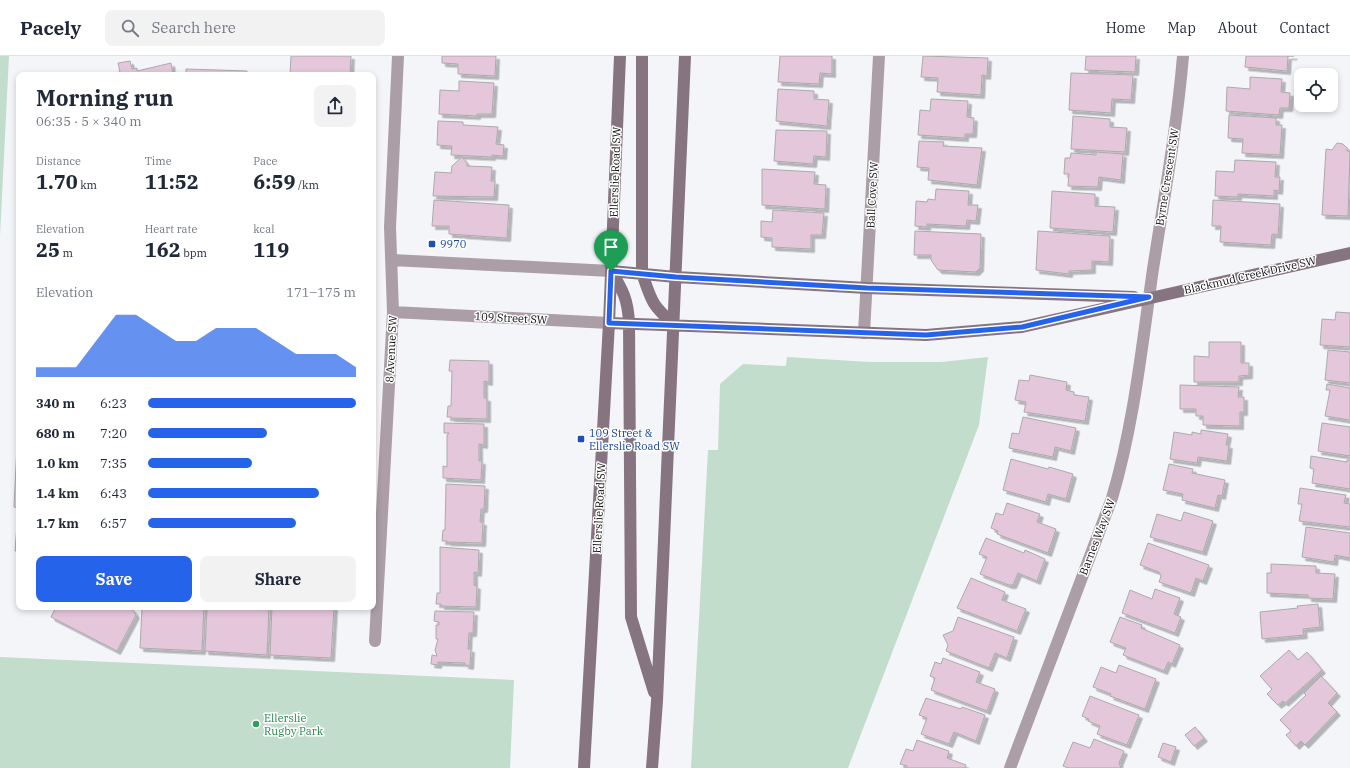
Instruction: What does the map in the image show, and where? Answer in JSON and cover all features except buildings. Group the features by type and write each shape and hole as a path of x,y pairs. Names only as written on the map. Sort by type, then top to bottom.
{"main road":[{"name":"Ellerslie Road SW","path":"584,768 609,323 620,56"},
{"path":"642,56 642,273 650,298 657,310 674,324"},
{"path":"652,768 657,701 685,56"},
{"name":"Blackmud Creek Drive SW","path":"629,323 864,334 926,335 1022,327 1149,297 1350,253"},
{"name":"Blackmud Creek Drive SW","path":"611,271 676,277 867,288 1149,297"},
{"path":"611,271 624,292 628,306 629,323 631,617 657,701"},
{"name":"109 Street SW","path":"609,323 629,323"}],"street":[{"name":"8 Avenue SW","path":"375,641 393,312 390,227 398,56"},
{"name":"Ball Cove SW","path":"864,334 879,56"},
{"name":"Byrne Crescent SW","path":"1149,297 1175,126 1183,56"},
{"path":"392,260 611,271"},
{"name":"Barnes Way SW","path":"1010,768 1112,498 1128,433 1149,297"},
{"name":"109 Street SW","path":"393,312 609,323"}],"green space":[{"path":"0,56 9,56 0,236"},
{"path":"787,357 870,362 941,362 988,357 979,425 848,768 691,768 708,450 718,450 720,384 743,364 786,366"},
{"name":"Ellerslie Rugby Park","path":"0,657 514,680 510,768 0,768"}],"place":[{"name":"9970","path":"432,244"},
{"name":"109 Street & Ellerslie Road SW","path":"581,439"},
{"name":"Ellerslie Rugby Park","path":"256,724"}],"route":[{"path":"611,271 676,277 867,288 1149,297 1022,327 926,335 864,334 674,324 609,323 611,271"}]}
